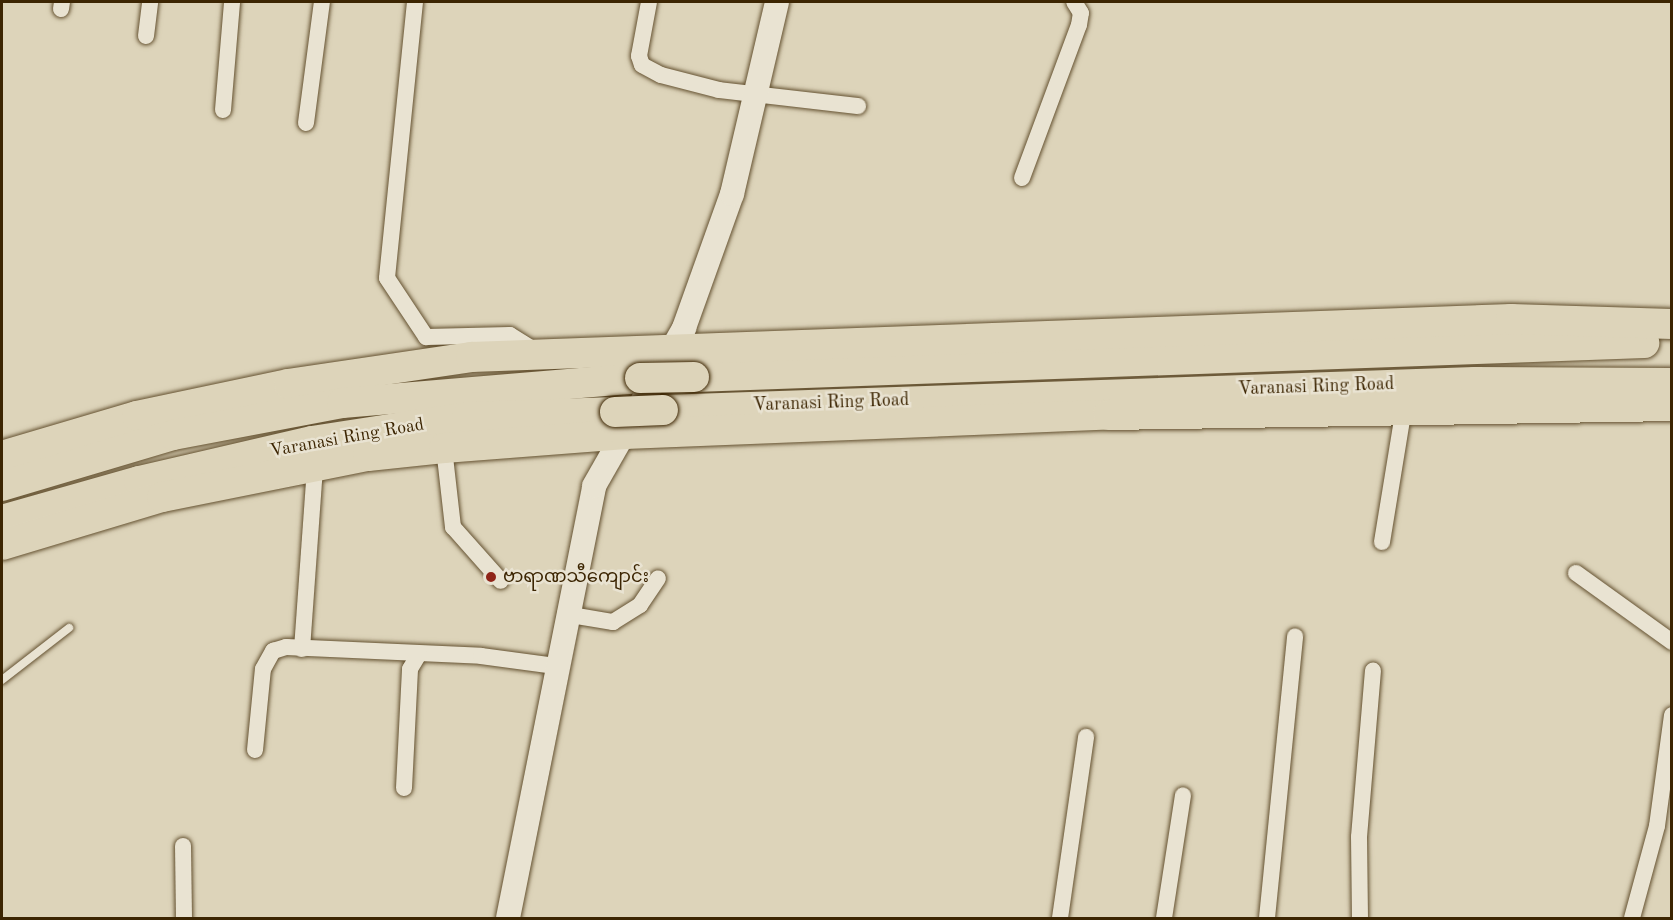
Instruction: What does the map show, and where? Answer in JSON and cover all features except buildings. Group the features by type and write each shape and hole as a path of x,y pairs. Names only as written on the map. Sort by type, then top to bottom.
{"highway":[{"path":"2,456 137,416 289,384 471,357 1511,319 1671,324"},
{"name":"Varanasi Ring Road","path":"2,486 172,435 342,403 640,378 1521,343 1671,345"},
{"name":"Varanasi Ring Road","path":"2,520 139,480 312,441 467,417 620,423 663,410 1475,382 1671,383"},
{"path":"2,545 162,497 315,466 620,423 1404,408 1671,406"}],"street":[{"path":"146,36 150,2"},
{"path":"223,111 232,2"},
{"path":"306,123 322,2"},
{"path":"415,2 387,278 426,337 510,335 541,354"},
{"path":"649,2 642,65 707,87 759,96 858,106"},
{"path":"508,918 565,614 594,486 620,423 672,349 732,194 759,96 777,2"},
{"path":"1022,177 1079,25 1081,13 1074,2"},
{"path":"1382,542 1404,408"},
{"path":"444,448 453,527 501,581"},
{"path":"302,649 315,466"},
{"path":"1576,573 1671,642"},
{"path":"565,614 613,622 640,605 658,578"},
{"path":"1267,918 1295,636"},
{"path":"255,750 266,660 273,651 302,649 419,654 555,666"},
{"path":"404,788 410,669 419,654"},
{"path":"1360,918 1359,837 1373,671"},
{"path":"1632,918 1657,826 1671,715"},
{"path":"1060,918 1086,737"},
{"path":"1164,918 1184,795"},
{"path":"183,846 184,918"}],"lane":[{"path":"2,680 69,628"}],"place":[{"name":"ဗာရာဏသီကျောင်း","path":"491,577"}]}
